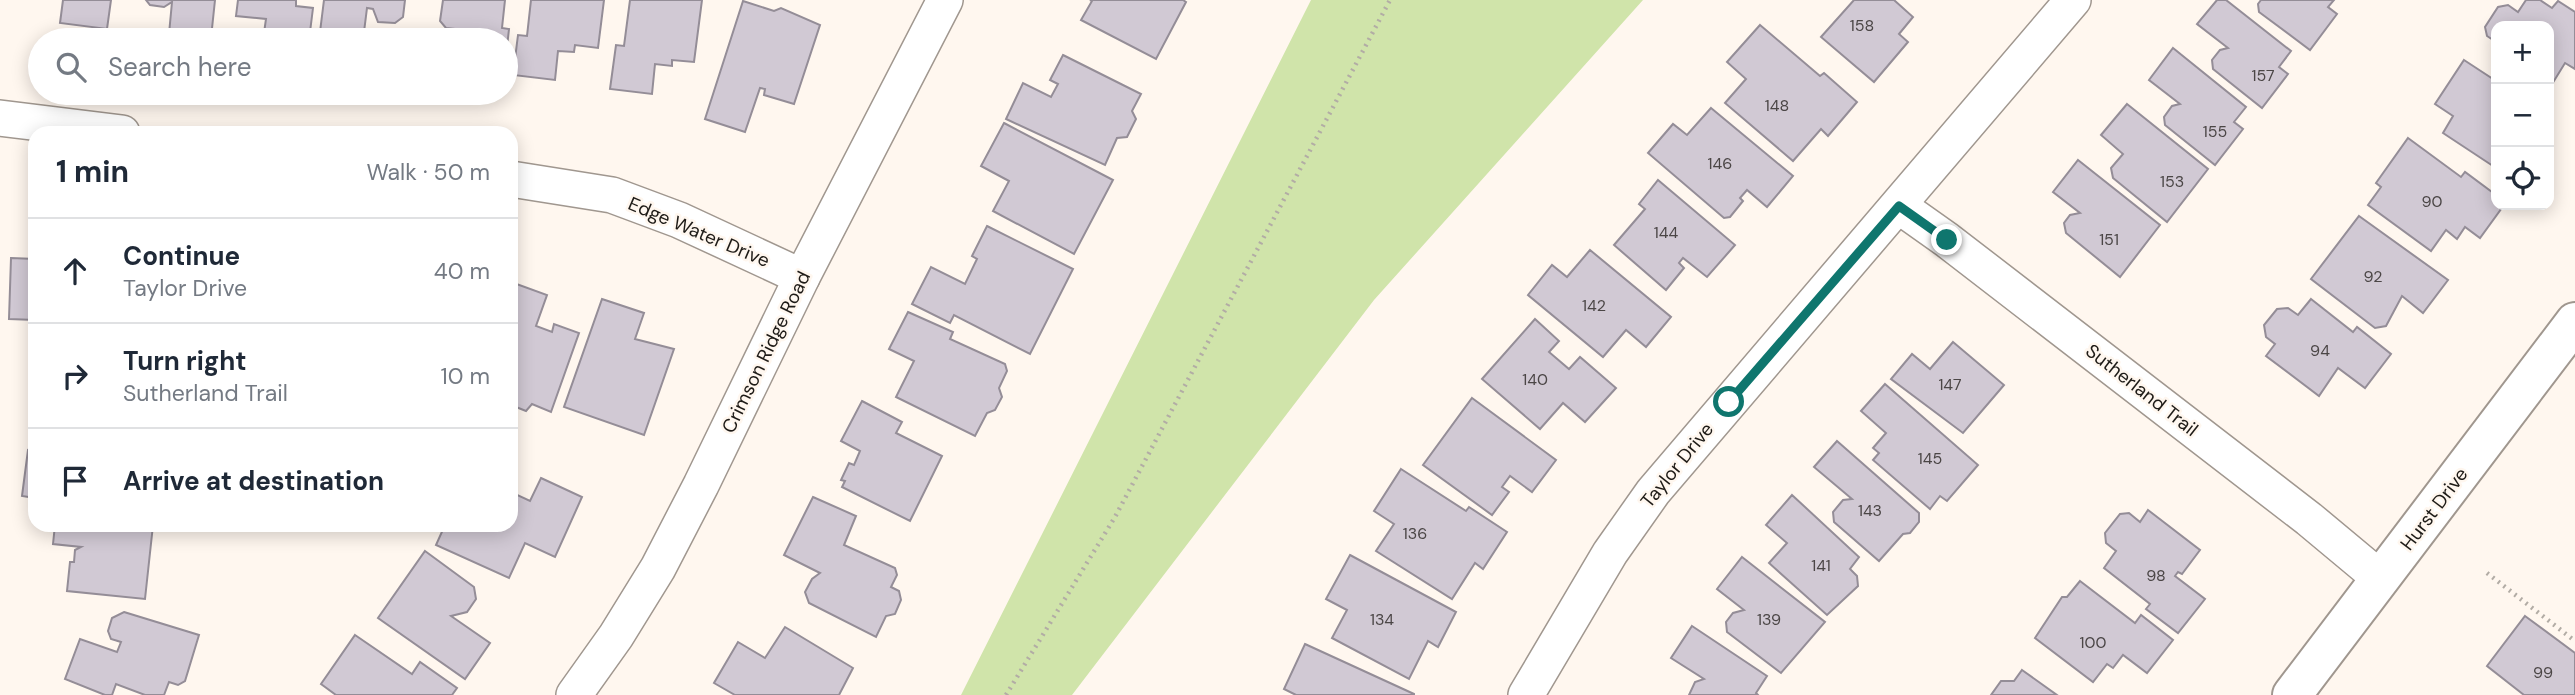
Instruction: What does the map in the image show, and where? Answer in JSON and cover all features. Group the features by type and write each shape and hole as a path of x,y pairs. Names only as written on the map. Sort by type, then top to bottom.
{"street":[{"name":"Crimson Ridge Road","path":"574,695 616,636 658,568 802,277 945,0"},
{"name":"Taylor Drive","path":"1526,695 1609,553 1653,492 2073,0"},
{"path":"0,118 65,126"},
{"name":"Edge Water Drive","path":"518,180 612,195 679,220 802,277"},
{"name":"Sutherland Trail","path":"1899,206 1958,248 2309,519 2381,579"},
{"name":"Hurst Drive","path":"2292,695 2575,322"}],"path":[{"path":"1006,695 1115,517 1390,0"},
{"path":"2487,573 2575,641"}],"green space":[{"path":"1311,0 1643,0 1374,300 1072,695 961,695"}],"building":[{"path":"63,0 111,0 107,28 60,23"},
{"path":"146,0 215,0 212,28 170,28 172,2 164,7 150,5"},
{"path":"238,0 296,0 296,6 313,8 310,28 265,28 266,19 236,16"},
{"path":"324,0 405,0 403,17 395,23 378,22 373,9 367,8 364,28 320,28"},
{"path":"443,0 505,0 502,28 446,28 440,21"},
{"path":"531,0 604,0 598,48 575,45 574,52 558,51 555,80 518,76 518,35 527,36"},
{"path":"630,0 702,0 694,62 672,60 672,66 655,64 652,94 610,89 616,45 624,46"},
{"path":"1090,0 1186,2 1156,59 1081,20 1092,1"},
{"path":"1854,0 1894,0 1913,17 1899,34 1908,42 1874,82 1821,37"},
{"path":"2217,0 2226,0 2291,51 2279,67 2288,74 2262,108 2213,69 2212,60 2220,50 2228,48 2197,24"},
{"path":"2261,0 2334,0 2328,7 2337,14 2310,50 2259,12 2258,4"},
{"path":"2526,0 2540,0 2552,8 2558,1 2575,12 2575,69 2565,63 2554,81 2554,21 2491,21 2491,39 2487,36 2485,27 2498,7 2508,5 2518,12"},
{"path":"743,1 774,11 781,8 820,25 794,104 764,95 765,89 760,88 745,132 705,119"},
{"path":"1760,25 1820,76 1824,73 1857,102 1828,136 1821,129 1793,161 1725,103 1746,79 1727,62"},
{"path":"2173,48 2246,107 2234,122 2243,129 2215,165 2165,125 2164,117 2172,106 2180,104 2149,80"},
{"path":"1063,55 1141,94 1132,111 1136,119 1127,137 1117,138 1105,165 1006,119 1023,83 1051,97 1058,84 1050,80"},
{"path":"2464,60 2491,78 2491,165 2443,133 2453,116 2435,104"},
{"path":"2127,104 2208,169 2167,222 2113,178 2111,168 2123,154 2101,135"},
{"path":"1711,108 1793,176 1767,207 1747,190 1740,198 1743,201 1730,217 1724,218 1648,153 1673,124 1687,135"},
{"path":"1004,123 1113,180 1074,254 993,211 1009,181 981,166"},
{"path":"2408,138 2461,177 2465,172 2491,191 2491,210 2500,210 2480,238 2465,227 2457,239 2446,230 2431,251 2368,205 2381,187 2376,183"},
{"path":"2078,160 2160,225 2120,277 2066,233 2064,223 2070,215 2080,213 2053,192"},
{"path":"1658,180 1735,245 1707,277 1683,258 1679,263 1684,268 1666,290 1614,245 1645,209 1639,204"},
{"path":"2359,216 2448,280 2423,313 2402,296 2386,326 2375,328 2311,279"},
{"path":"987,226 1073,269 1030,354 954,315 950,323 912,304 931,267 965,284 977,259 972,256"},
{"path":"1590,250 1671,317 1646,347 1626,330 1603,357 1528,295 1552,265 1567,277"},
{"path":"11,258 28,259 28,320 9,319"},
{"path":"518,285 547,295 536,326 552,332 554,324 579,333 551,412 532,404 526,411 518,408"},
{"path":"602,299 644,313 635,339 674,349 644,435 564,407"},
{"path":"2311,299 2353,332 2357,327 2391,354 2365,388 2338,368 2319,396 2266,356 2275,344 2266,337 2264,325 2277,309 2288,308 2298,315"},
{"path":"908,312 953,332 950,339 1005,364 1007,371 999,388 1002,397 995,410 987,413 975,436 896,397 914,361 889,349"},
{"path":"1535,319 1559,341 1549,352 1569,369 1580,357 1616,388 1585,422 1563,403 1540,429 1482,379"},
{"path":"1953,342 2004,385 1963,433 1891,379 1912,354 1930,369"},
{"path":"1885,384 1978,465 1947,501 1940,496 1930,509 1873,460 1879,453 1873,448 1886,433 1861,411"},
{"path":"1472,398 1556,460 1532,492 1510,476 1502,487 1509,492 1492,515 1423,465"},
{"path":"862,401 902,422 896,433 942,456 910,521 842,487 845,481 841,480 849,463 854,465 860,451 841,441"},
{"path":"1837,441 1919,513 1919,522 1910,533 1903,534 1879,561 1834,522 1833,512 1843,500 1852,499 1814,467"},
{"path":"28,450 28,497 22,496"},
{"path":"1401,469 1466,511 1469,507 1507,532 1483,569 1475,563 1452,599 1376,551 1394,524 1374,511"},
{"path":"541,478 582,497 555,557 525,543 509,578 436,545 442,532 518,532 518,495 530,501"},
{"path":"1792,495 1859,557 1850,569 1857,576 1858,586 1827,615 1769,563 1787,543 1766,525"},
{"path":"813,497 856,516 844,545 895,568 897,575 891,587 899,591 901,600 895,614 886,616 876,637 809,603 805,592 812,579 820,573 784,555"},
{"path":"2148,510 2200,550 2182,574 2178,572 2175,576 2205,599 2178,633 2146,609 2150,604 2104,568 2116,551 2106,543 2105,533 2120,514 2129,513 2140,522"},
{"path":"54,532 152,532 145,599 67,591 70,562 74,562 75,550 81,547 53,544"},
{"path":"425,551 474,587 476,599 467,612 451,616 490,643 465,679 378,618"},
{"path":"1350,555 1456,612 1438,647 1428,641 1409,679 1332,638 1347,610 1326,599"},
{"path":"1742,557 1825,622 1781,673 1727,632 1726,622 1733,613 1744,610 1717,589"},
{"path":"2080,581 2135,623 2141,615 2173,640 2147,673 2123,655 2113,668 2107,664 2093,682 2035,638 2062,597 2067,597"},
{"path":"124,612 199,635 185,681 178,685 169,682 164,695 145,695 116,684 112,695 105,695 65,679 80,639 117,652 121,642 111,639 108,631 112,618"},
{"path":"2525,616 2575,653 2575,695 2524,695 2487,666"},
{"path":"1692,626 1767,676 1756,693 1758,695 1689,695 1695,682 1704,679 1671,658"},
{"path":"785,627 853,668 839,695 735,695 714,683 738,642 765,658"},
{"path":"355,635 412,674 420,662 457,688 452,695 336,695 321,684"},
{"path":"1305,644 1414,695 1296,695 1284,689"},
{"path":"2022,670 2057,695 1991,695 2001,681 2014,681"}],"route":[{"path":"1729,402 1899,206 1947,240"}]}
